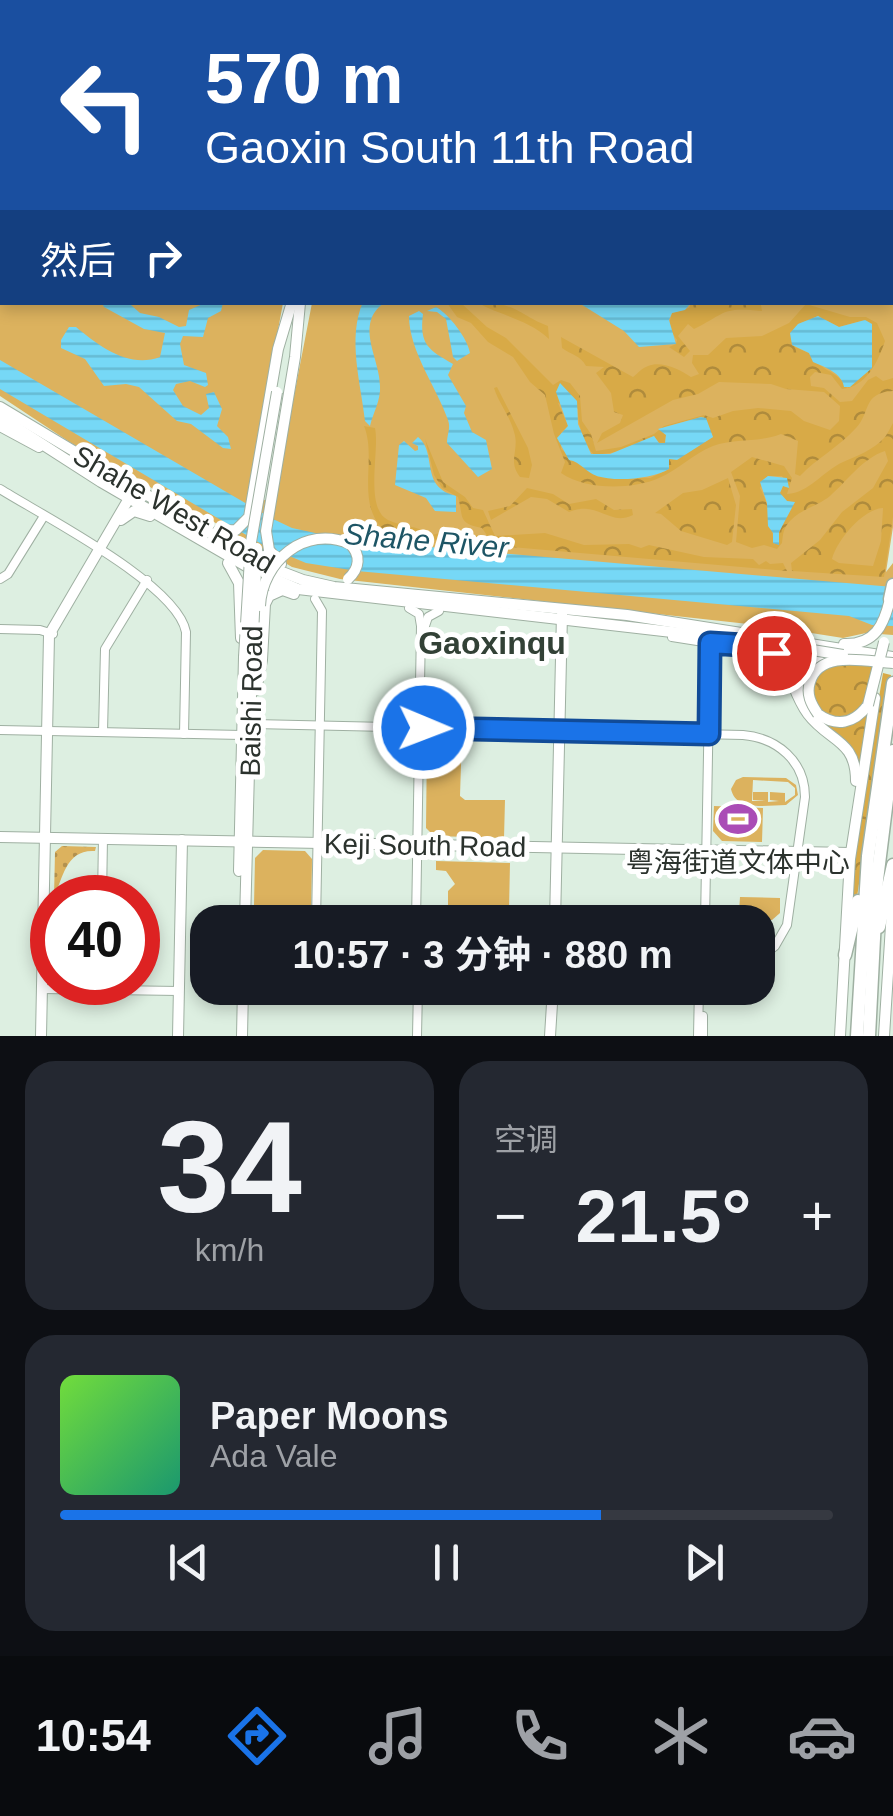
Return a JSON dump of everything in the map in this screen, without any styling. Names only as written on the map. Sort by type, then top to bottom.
[{"type":"highway","points":[[845,955],[870,835],[893,683]]},
{"type":"highway","points":[[868,1036],[878,860],[893,751]]},
{"type":"highway","points":[[856,1036],[870,835]]},
{"type":"highway","points":[[872,964],[893,865]]},
{"type":"main road","points":[[222,532],[244,524],[252,498],[278,349],[291,305]]},
{"type":"main road","name":"Baishi Road","points":[[242,905],[257,551],[292,305]]},
{"type":"main road","name":"Baishi Road","points":[[280,392],[300,305]]},
{"type":"main road","points":[[291,571],[273,556],[266,536],[300,305]]},
{"type":"main road","points":[[2,403],[61,450]]},
{"type":"main road","name":"Shahe West Road","points":[[0,417],[61,450],[258,573],[311,595],[563,615],[711,640],[795,642],[893,660]]},
{"type":"main road","points":[[0,426],[61,450]]},
{"type":"main road","name":"Shahe West Road","points":[[61,450],[101,482],[135,498],[163,505],[295,578],[334,587],[442,597],[563,615],[739,632],[893,660]]},
{"type":"main road","points":[[101,482],[118,498],[119,518]]},
{"type":"main road","points":[[48,875],[51,634],[119,518],[135,498],[153,517]]},
{"type":"main road","points":[[252,498],[262,506],[270,506]]},
{"type":"main road","points":[[163,505],[222,532],[291,571],[442,597]]},
{"type":"main road","points":[[119,518],[134,511],[153,517],[280,590],[359,604]]},
{"type":"main road","points":[[172,522],[192,541]]},
{"type":"main road","points":[[259,678],[252,654],[262,588],[270,568],[283,553],[308,542],[346,541],[358,558],[355,572],[344,581]]},
{"type":"main road","points":[[228,563],[238,576],[243,692]]},
{"type":"main road","points":[[795,642],[865,642],[882,626],[892,588]]},
{"type":"main road","points":[[837,1036],[854,822],[892,588]]},
{"type":"main road","points":[[251,720],[259,678],[264,607],[269,596],[280,590]]},
{"type":"main road","points":[[240,603],[242,595],[252,593],[261,597],[264,607]]},
{"type":"main road","points":[[311,595],[332,602],[508,613]]},
{"type":"main road","points":[[560,731],[563,615]]},
{"type":"main road","points":[[557,905],[563,615]]},
{"type":"main road","points":[[564,639],[571,627],[587,621]]},
{"type":"main road","points":[[711,640],[758,646],[774,653],[803,701],[846,746],[854,760],[854,822]]},
{"type":"main road","name":"Baishi Road","points":[[244,816],[243,692],[252,654]]},
{"type":"main road","points":[[803,701],[806,672],[815,662],[828,655],[872,654]]},
{"type":"main road","points":[[816,717],[809,685],[816,670],[824,664],[837,660],[893,660]]},
{"type":"main road","points":[[816,717],[848,722],[871,702]]},
{"type":"main road","points":[[244,816],[266,844],[243,866],[222,843],[244,816]]},
{"type":"main road","points":[[558,831],[540,849],[558,868]]},
{"type":"main road","points":[[558,831],[575,850],[558,868]]},
{"type":"main road","name":"Keji South Road","points":[[0,839],[850,856]]},
{"type":"main road","points":[[178,1036],[182,843]]},
{"type":"main road","points":[[887,1036],[893,894]]},
{"type":"main road","points":[[44,1036],[45,1005]]},
{"type":"main road","points":[[239,1036],[240,1005]]},
{"type":"main road","points":[[552,1036],[553,1005]]},
{"type":"street","points":[[0,489],[147,580],[185,626],[184,734]]},
{"type":"street","points":[[0,579],[8,574],[44,516]]},
{"type":"street","points":[[103,732],[105,649],[147,580]]},
{"type":"street","points":[[311,595],[322,611],[316,905]]},
{"type":"street","points":[[322,611],[332,602]]},
{"type":"street","points":[[409,608],[419,614],[421,622],[422,728]]},
{"type":"street","points":[[418,905],[425,623],[429,615],[439,611]]},
{"type":"street","points":[[0,630],[51,634]]},
{"type":"street","points":[[703,905],[711,640]]},
{"type":"street","points":[[251,720],[320,726],[707,734],[764,739],[778,746],[797,765],[805,790],[784,932],[775,946]]},
{"type":"street","points":[[0,730],[242,735]]},
{"type":"street","points":[[102,875],[103,840]]},
{"type":"street","points":[[160,990],[179,991]]},
{"type":"street","points":[[415,1036],[416,1005]]},
{"type":"street","points":[[700,1036],[701,1005]]},
{"type":"shaded area","points":[[0,305],[283,305],[248,492],[273,504],[312,305],[893,305],[893,527],[886,572],[893,563],[893,635],[866,633],[843,638],[767,626],[340,579],[292,567],[172,502],[118,465],[115,468],[71,443],[0,396]]},
{"type":"shaded area","points":[[433,734],[462,735],[460,796],[465,800],[505,800],[504,838],[434,836],[426,828],[427,740]]},
{"type":"shaded area","points":[[786,778],[796,785],[798,795],[786,805],[745,804],[731,789],[736,780]],"holes":[[[753,780],[788,782],[795,788],[795,795],[785,802],[785,793],[770,792],[770,800],[779,801],[768,802],[768,792],[753,792],[753,800],[766,801],[752,801]]]},
{"type":"shaded area","name":"粤海街道文体中心","points":[[714,806],[763,808],[762,842],[722,841],[713,831]]},
{"type":"shaded area","points":[[62,846],[96,847],[95,851],[72,860],[63,875],[54,875],[55,852]]},
{"type":"shaded area","points":[[263,850],[305,851],[312,859],[311,905],[254,905],[255,858]]},
{"type":"shaded area","points":[[436,861],[510,863],[509,905],[448,905],[448,891],[455,884],[446,871],[436,870]]},
{"type":"shaded area","points":[[740,897],[780,898],[780,913],[775,917],[775,905],[739,905]]},
{"type":"green space","points":[[448,305],[463,305],[506,338],[553,385],[561,380],[570,383],[580,396],[582,421],[596,451],[621,447],[664,426],[704,415],[713,418],[758,408],[791,411],[804,421],[830,430],[839,421],[840,406],[824,392],[719,382],[698,394],[673,400],[597,443],[602,433],[620,423],[623,415],[614,412],[611,393],[596,373],[604,367],[586,366],[562,348],[561,337],[633,377],[646,367],[659,364],[691,377],[699,374],[692,363],[693,355],[708,355],[726,338],[762,336],[789,323],[809,305],[850,317],[866,317],[877,323],[885,341],[879,357],[870,372],[858,384],[847,388],[842,389],[831,375],[815,372],[810,377],[811,386],[824,388],[840,402],[852,401],[868,380],[876,376],[883,381],[893,378],[893,391],[876,395],[856,428],[800,476],[795,474],[798,441],[781,434],[713,446],[648,482],[595,485],[561,473],[565,462],[554,434],[545,395],[530,382],[513,357],[488,342]],"holes":[[[818,316],[839,327],[865,320],[872,324],[872,368],[847,388],[809,353],[795,347],[798,324]],[[558,403],[578,409],[582,435],[595,455],[617,452],[654,436],[659,443],[665,443],[664,427],[701,417],[713,437],[677,459],[668,459],[669,469],[650,478],[598,477],[561,449],[561,433],[568,426]]]},
{"type":"green space","points":[[483,305],[504,305],[548,326],[549,339]]},
{"type":"green space","points":[[761,305],[762,311],[731,310],[694,329],[688,324],[678,336],[690,351],[684,357],[669,347],[677,340],[668,327],[672,313],[689,308]]},
{"type":"green space","points":[[497,387],[528,448],[532,465],[529,478],[520,477],[516,471],[514,432],[496,394]]},
{"type":"green space","points":[[893,423],[893,517],[884,577],[792,571],[791,563],[820,540],[842,512],[873,488],[888,461],[885,451],[862,464],[825,499],[794,517],[777,549],[764,545],[752,548],[736,542],[740,496],[731,472],[752,457],[784,466],[792,478],[787,494],[795,493],[876,446]],"holes":[[[768,476],[782,476],[789,487],[783,486],[780,493],[792,502],[774,545],[760,488]],[[883,508],[881,541],[873,566],[832,559],[852,527],[867,514]]]},
{"type":"green space","points":[[364,426],[375,428],[375,491],[381,514],[388,520],[432,535],[447,531],[488,537],[482,528],[465,522],[458,497],[442,488],[434,475],[425,439],[443,482],[465,497],[473,508],[483,510],[495,536],[545,533],[584,545],[649,545],[704,557],[753,559],[759,565],[766,561],[783,563],[787,571],[373,535],[382,528],[370,505],[369,452]]},
{"type":"green space","points":[[728,478],[736,505],[732,542],[727,545],[681,531],[655,513],[683,493],[702,490]]},
{"type":"green space","points":[[527,488],[553,494],[569,504],[596,499],[614,510],[632,509],[633,515],[617,518],[588,509],[569,512],[547,499],[531,497],[491,520],[488,511],[510,506]]},
{"type":"green space","points":[[851,663],[874,667],[866,699],[841,719],[822,713],[812,697],[814,679],[826,666]]},
{"type":"green space","points":[[883,673],[891,675],[857,897],[849,926],[856,837]]},
{"type":"green space","points":[[872,702],[861,772],[854,752],[819,719],[839,726]]},
{"type":"water","points":[[131,305],[140,313],[179,327],[186,326],[189,310],[200,305],[222,305],[221,311],[208,318],[203,337],[183,336],[180,344],[184,365],[206,373],[208,385],[190,381],[176,384],[173,390],[183,406],[201,415],[209,408],[206,394],[214,392],[222,409],[217,426],[228,437],[231,449],[223,448],[191,424],[177,421],[139,387],[104,386],[85,359],[61,348],[69,327],[76,327],[126,358],[160,357],[165,333],[144,329],[104,307]]},
{"type":"water","points":[[362,305],[382,305],[375,311],[370,331],[380,386],[370,426],[365,421],[358,377],[358,316]]},
{"type":"water","points":[[582,305],[689,305],[672,313],[669,320],[676,344],[639,347],[624,331]]},
{"type":"water","points":[[436,307],[452,321],[468,347],[470,353],[457,361],[446,319],[427,311]]},
{"type":"water","points":[[419,311],[423,314],[424,340],[453,364],[448,375],[466,406],[464,413],[472,432],[486,440],[492,469],[478,477],[447,443],[448,420],[418,356],[410,329],[409,316]]},
{"type":"water","points":[[818,316],[839,327],[865,320],[872,324],[872,368],[850,387],[844,387],[836,374],[792,345],[790,333],[798,324]]},
{"type":"water","points":[[0,360],[292,528],[348,540],[893,587],[893,626],[872,625],[849,616],[357,571],[306,563],[263,545],[0,389]]},
{"type":"water","points":[[560,383],[577,401],[578,424],[591,454],[610,454],[654,436],[659,443],[665,443],[666,435],[658,429],[701,417],[706,418],[713,437],[677,460],[669,459],[669,469],[654,475],[634,479],[597,476],[569,460],[557,438],[568,426],[556,392]]},
{"type":"water","points":[[418,437],[426,448],[436,484],[456,496],[456,512],[435,511],[426,498],[395,485],[399,445],[404,441],[418,450],[412,443]]},
{"type":"water","points":[[768,476],[787,478],[789,488],[783,486],[780,493],[787,501],[795,502],[779,532],[779,545],[773,543],[760,482]]},
{"type":"place","name":"粤海街道文体中心","points":[[738,819]]},
{"type":"district","name":"Gaoxinqu","points":[[492,643]]},
{"type":"route","points":[[424,728],[709,734],[710,643],[758,646],[774,653]]},
{"type":"water label","name":"Shahe River","points":[[426,541]]}]
